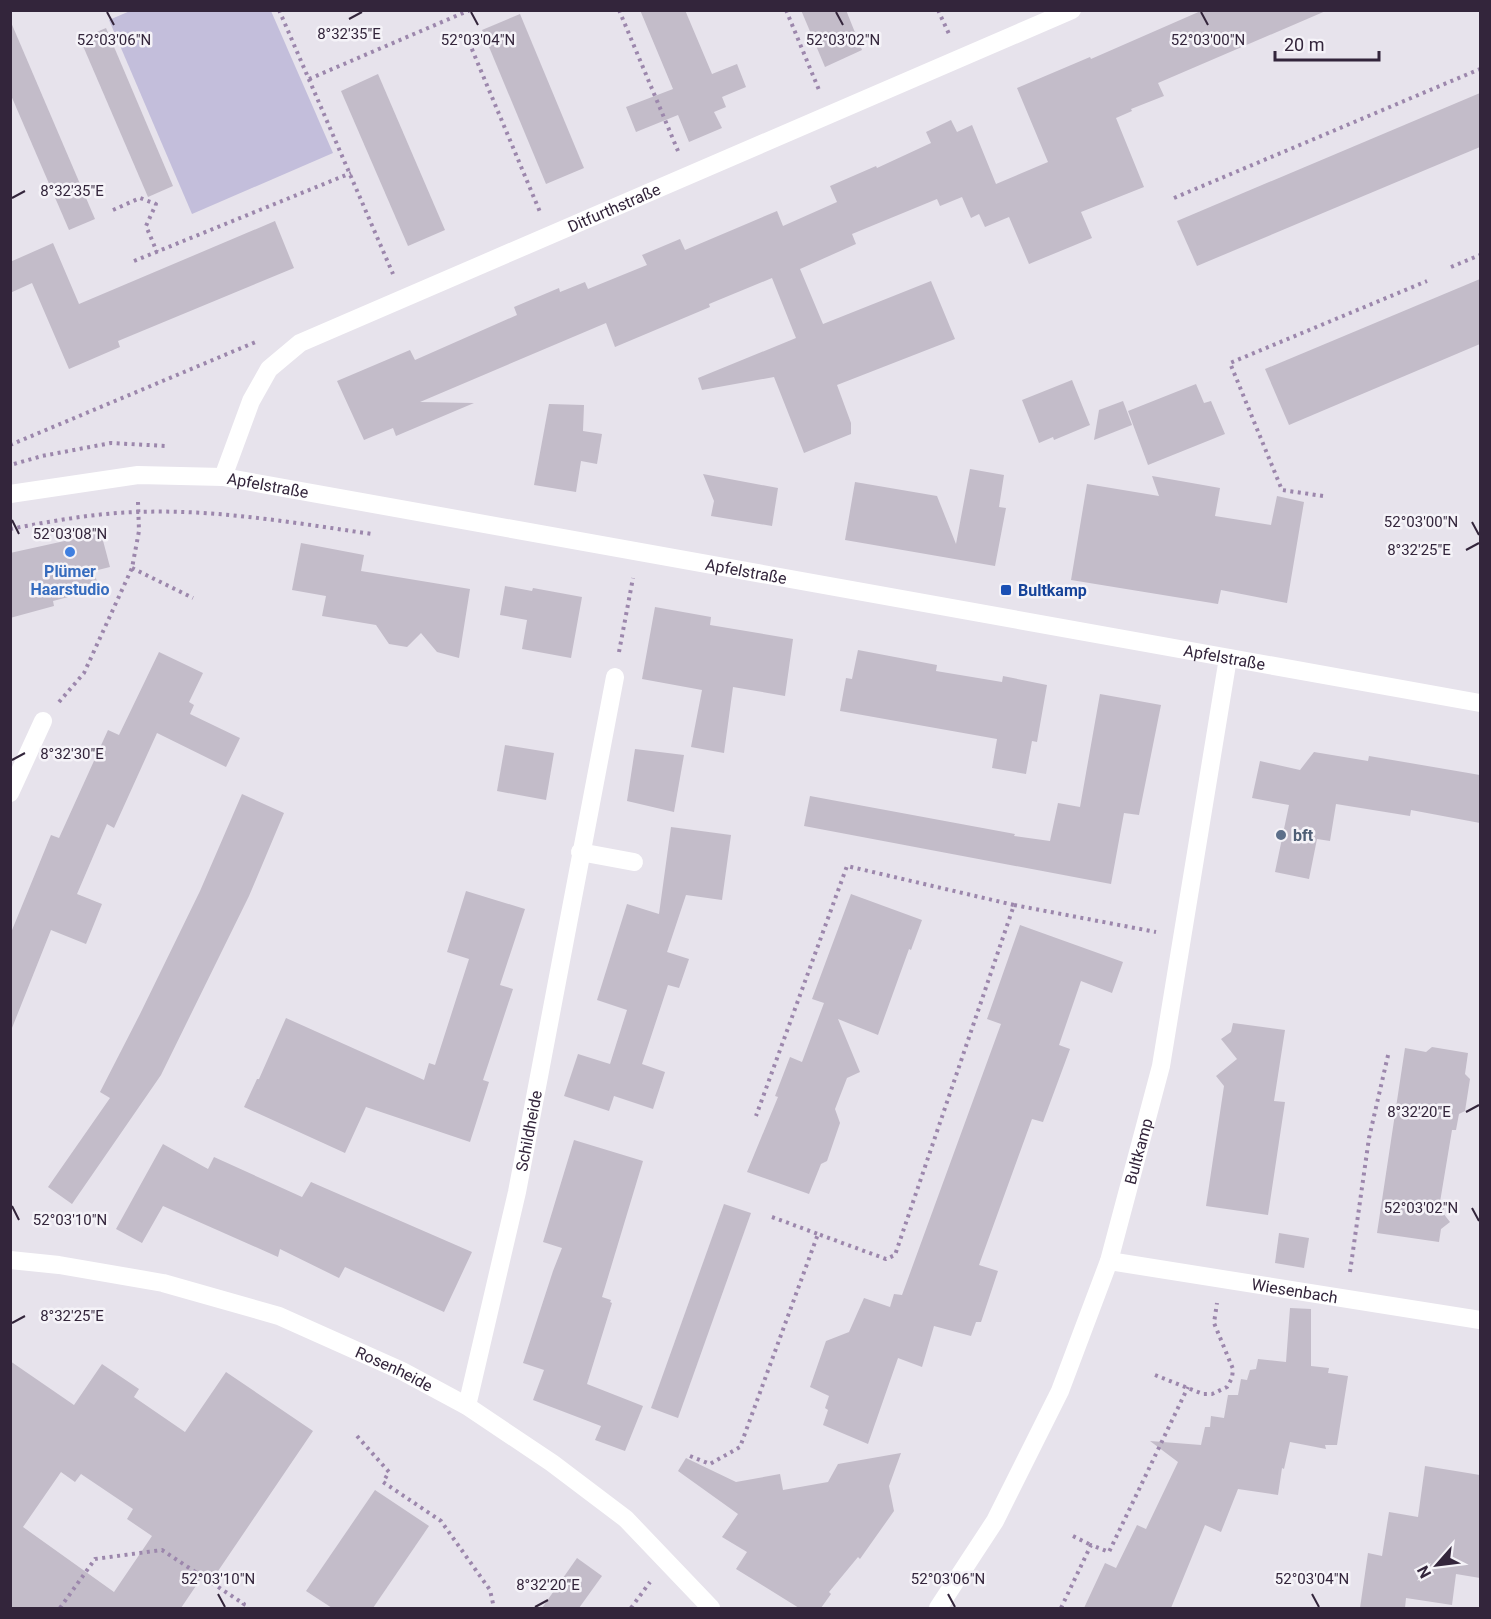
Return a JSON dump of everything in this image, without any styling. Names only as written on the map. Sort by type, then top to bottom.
[{"type":"street","name":"Ditfurthstraße","points":[[223,477],[251,401],[269,369],[300,343],[1072,10]]},
{"type":"street","name":"Apfelstraße","points":[[10,494],[138,475],[223,477],[1480,703]]},
{"type":"street","name":"Bultkamp","points":[[938,1608],[995,1521],[1060,1391],[1109,1261],[1161,1066],[1184,938],[1228,658]]},
{"type":"street","name":"Schildheide","points":[[467,1406],[517,1192],[615,677]]},
{"type":"street","points":[[10,793],[44,721]]},
{"type":"street","points":[[580,852],[634,862]]},
{"type":"street","name":"Rosenheide","points":[[10,1260],[59,1265],[163,1283],[279,1316],[402,1371],[467,1406],[552,1463],[626,1520],[711,1608]]},
{"type":"street","name":"Wiesenbach","points":[[1109,1261],[1480,1320]]},
{"type":"path","points":[[279,10],[404,298]]},
{"type":"path","points":[[309,79],[470,10]]},
{"type":"path","points":[[619,10],[688,176]]},
{"type":"path","points":[[786,10],[829,115]]},
{"type":"path","points":[[466,35],[550,235]]},
{"type":"path","points":[[1174,198],[1480,69]]},
{"type":"path","points":[[134,261],[351,172]]},
{"type":"path","points":[[113,210],[140,198],[156,204],[146,226],[157,252]]},
{"type":"path","points":[[1451,267],[1480,255]]},
{"type":"path","points":[[1323,496],[1282,490],[1230,363],[1426,281]]},
{"type":"path","points":[[10,446],[259,340],[300,343]]},
{"type":"path","points":[[44,721],[84,673],[132,568],[139,531],[136,444]]},
{"type":"path","points":[[10,530],[76,517],[139,512],[237,515],[377,535]]},
{"type":"path","points":[[132,568],[193,598]]},
{"type":"path","points":[[615,677],[633,578]]},
{"type":"path","points":[[756,1116],[848,866],[1014,905],[1184,938]]},
{"type":"path","points":[[772,1217],[886,1259],[895,1255],[1014,905]]},
{"type":"path","points":[[1347,1299],[1369,1138],[1389,1051]]},
{"type":"path","points":[[690,1456],[710,1464],[740,1447],[818,1234]]},
{"type":"path","points":[[1155,1375],[1203,1394],[1212,1394],[1227,1388],[1233,1369],[1214,1323],[1221,1279]]},
{"type":"path","points":[[1073,1536],[1109,1552],[1188,1387]]},
{"type":"path","points":[[357,1436],[390,1472],[383,1482],[441,1521],[490,1590],[494,1608]]},
{"type":"path","points":[[1061,1608],[1091,1545]]},
{"type":"path","points":[[60,1608],[95,1559],[162,1550],[244,1604],[240,1608]]},
{"type":"shaded area","points":[[130,11],[271,11],[333,153],[192,214],[109,20]]},
{"type":"building","points":[[640,10],[685,10],[712,74],[737,64],[746,87],[722,97],[726,107],[714,112],[722,128],[689,142],[678,115],[636,132],[626,107],[673,89]]},
{"type":"building","points":[[801,10],[846,10],[862,50],[825,67]]},
{"type":"building","points":[[1203,10],[1328,10],[1158,83],[1164,96],[1131,109],[1132,111],[1116,118],[1144,187],[1081,212],[1092,238],[1029,264],[1009,217],[985,227],[979,214],[971,218],[962,197],[940,206],[937,199],[852,234],[856,244],[800,269],[823,324],[931,281],[955,339],[837,385],[851,423],[851,434],[804,453],[774,377],[702,390],[698,378],[796,338],[772,278],[615,347],[606,323],[420,402],[474,403],[396,436],[393,428],[364,440],[337,381],[410,350],[415,360],[517,315],[514,307],[559,288],[560,292],[585,282],[588,289],[647,265],[642,255],[680,239],[685,250],[777,211],[783,226],[837,202],[830,186],[876,166],[877,168],[931,143],[926,132],[951,120],[957,132],[972,125],[996,184],[1048,162],[1017,88],[1090,57],[1091,59]]},
{"type":"building","points":[[520,14],[584,168],[546,184],[482,30]]},
{"type":"building","points":[[10,20],[95,219],[69,230],[10,93]]},
{"type":"building","points":[[106,28],[173,186],[148,197],[80,39]]},
{"type":"building","points":[[378,74],[445,230],[408,246],[341,91]]},
{"type":"building","points":[[1480,93],[1480,147],[1197,266],[1177,221]]},
{"type":"building","points":[[275,221],[294,268],[118,341],[120,347],[69,369],[32,283],[10,293],[10,262],[53,243],[79,304]]},
{"type":"building","points":[[1480,279],[1480,344],[1289,425],[1265,369]]},
{"type":"building","points":[[1072,380],[1090,425],[1054,440],[1053,437],[1039,443],[1022,400]]},
{"type":"building","points":[[1196,384],[1204,403],[1211,401],[1225,434],[1148,465],[1128,411]]},
{"type":"building","points":[[1123,401],[1132,425],[1094,440],[1099,410]]},
{"type":"building","points":[[549,404],[584,405],[583,431],[602,434],[597,464],[581,461],[576,492],[534,485]]},
{"type":"building","points":[[970,469],[1004,475],[999,507],[1006,508],[995,566],[845,540],[855,482],[937,496],[956,544]]},
{"type":"building","points":[[703,474],[778,488],[772,526],[711,516],[714,501]]},
{"type":"building","points":[[1152,476],[1220,488],[1215,516],[1271,525],[1277,496],[1304,502],[1287,603],[1221,590],[1218,604],[1071,580],[1087,484],[1159,496]]},
{"type":"building","points":[[101,533],[110,567],[94,571],[99,589],[53,601],[54,606],[10,618],[10,553]]},
{"type":"building","points":[[301,543],[364,555],[361,571],[470,589],[459,658],[437,652],[421,633],[407,647],[389,644],[376,625],[322,616],[326,596],[292,590]]},
{"type":"building","points":[[505,586],[532,591],[533,588],[582,597],[571,658],[522,649],[527,620],[500,615]]},
{"type":"building","points":[[655,607],[711,617],[710,625],[793,639],[785,696],[733,687],[724,753],[691,747],[702,690],[642,679]]},
{"type":"building","points":[[858,650],[937,665],[936,671],[1002,682],[1003,676],[1047,685],[1037,742],[1032,741],[1026,774],[992,768],[997,739],[840,711],[846,678],[852,679]]},
{"type":"building","points":[[159,652],[203,673],[189,702],[194,705],[190,714],[240,738],[226,767],[157,733],[114,828],[107,824],[77,894],[102,904],[86,944],[51,930],[12,1028],[10,1028],[10,935],[51,835],[59,838],[108,730],[119,735]]},
{"type":"building","points":[[1100,694],[1161,705],[1139,815],[1124,813],[1111,884],[804,826],[810,796],[1050,841],[1058,803],[1080,807]]},
{"type":"building","points":[[505,745],[554,753],[546,800],[497,791]]},
{"type":"building","points":[[635,749],[684,755],[674,812],[627,801]]},
{"type":"building","points":[[1314,752],[1368,761],[1369,756],[1480,775],[1480,823],[1411,810],[1410,816],[1336,804],[1330,841],[1317,839],[1309,879],[1275,872],[1289,805],[1252,798],[1260,761],[1300,770]]},
{"type":"building","points":[[242,794],[284,813],[249,896],[161,1075],[72,1204],[48,1187],[110,1098],[100,1092],[200,891]]},
{"type":"building","points":[[671,827],[731,835],[722,900],[686,895],[667,952],[689,959],[679,988],[668,985],[642,1064],[665,1072],[653,1109],[614,1096],[609,1111],[564,1096],[578,1054],[610,1064],[627,1010],[597,1000],[627,904],[659,914]]},
{"type":"building","points":[[466,891],[525,909],[500,985],[513,989],[483,1080],[489,1082],[470,1142],[366,1107],[345,1153],[244,1107],[286,1018],[424,1080],[429,1063],[435,1065],[469,959],[447,952]]},
{"type":"building","points":[[851,894],[922,920],[878,1035],[838,1019],[860,1072],[847,1078],[835,1109],[840,1123],[827,1161],[821,1164],[809,1194],[747,1172],[778,1097],[775,1096],[790,1057],[802,1062],[824,1003],[812,999]]},
{"type":"building","points":[[1020,925],[1123,962],[1112,993],[1081,981],[1059,1045],[1070,1049],[1043,1122],[1032,1119],[979,1265],[998,1271],[981,1322],[976,1322],[971,1336],[934,1326],[922,1367],[898,1358],[868,1444],[823,1425],[828,1410],[825,1408],[829,1396],[810,1387],[826,1341],[849,1332],[864,1298],[890,1307],[894,1294],[902,1295],[1001,1024],[987,1019]]},
{"type":"building","points":[[1233,1023],[1285,1030],[1274,1101],[1285,1102],[1268,1215],[1206,1206],[1224,1086],[1216,1076],[1237,1059],[1221,1039],[1231,1032]]},
{"type":"building","points":[[1432,1047],[1468,1053],[1465,1074],[1470,1079],[1465,1111],[1459,1114],[1456,1130],[1452,1130],[1440,1202],[1445,1202],[1443,1213],[1450,1222],[1441,1229],[1439,1242],[1377,1233],[1405,1048],[1426,1052]]},
{"type":"building","points":[[574,1140],[643,1161],[602,1297],[611,1300],[612,1303],[587,1384],[643,1406],[625,1451],[595,1440],[601,1426],[533,1400],[544,1370],[523,1363],[562,1248],[543,1242]]},
{"type":"building","points":[[163,1144],[208,1169],[214,1157],[302,1197],[311,1182],[472,1252],[444,1312],[345,1267],[339,1278],[280,1249],[278,1257],[163,1206],[142,1243],[116,1229]]},
{"type":"building","points":[[724,1204],[751,1213],[678,1418],[651,1408]]},
{"type":"building","points":[[1279,1233],[1309,1238],[1304,1268],[1275,1263]]},
{"type":"building","points":[[1290,1308],[1311,1309],[1311,1366],[1329,1368],[1328,1373],[1348,1376],[1337,1445],[1325,1445],[1326,1449],[1290,1442],[1284,1469],[1282,1468],[1278,1495],[1238,1489],[1221,1532],[1205,1525],[1171,1608],[1084,1608],[1105,1563],[1116,1568],[1137,1525],[1146,1529],[1178,1462],[1150,1441],[1201,1445],[1205,1427],[1210,1427],[1211,1416],[1224,1418],[1228,1395],[1238,1395],[1241,1379],[1247,1380],[1250,1370],[1256,1369],[1258,1359],[1286,1362]]},
{"type":"building","points":[[10,1361],[74,1405],[102,1364],[139,1389],[134,1397],[185,1432],[226,1372],[313,1431],[214,1577],[206,1571],[181,1608],[10,1608]],"holes":[[[61,1472],[75,1482],[81,1474],[133,1509],[127,1519],[152,1536],[114,1592],[23,1527]]]},
{"type":"building","points":[[901,1453],[889,1486],[894,1511],[860,1559],[858,1557],[829,1592],[831,1594],[821,1608],[799,1608],[736,1569],[747,1552],[722,1537],[738,1514],[678,1471],[686,1458],[736,1482],[780,1474],[783,1490],[828,1482],[838,1464]]},
{"type":"building","points":[[1425,1466],[1480,1475],[1480,1578],[1456,1574],[1452,1605],[1406,1598],[1405,1608],[1360,1608],[1368,1553],[1382,1556],[1389,1512],[1418,1517]]},
{"type":"building","points":[[375,1490],[429,1526],[373,1608],[332,1608],[306,1591]]},
{"type":"building","points":[[577,1558],[602,1576],[579,1608],[542,1608]]},
{"type":"place","name":"Plümer Haarstudio","points":[[70,552]]},
{"type":"place","name":"Bultkamp","points":[[1006,590]]},
{"type":"place","name":"bft","points":[[1281,835]]}]
